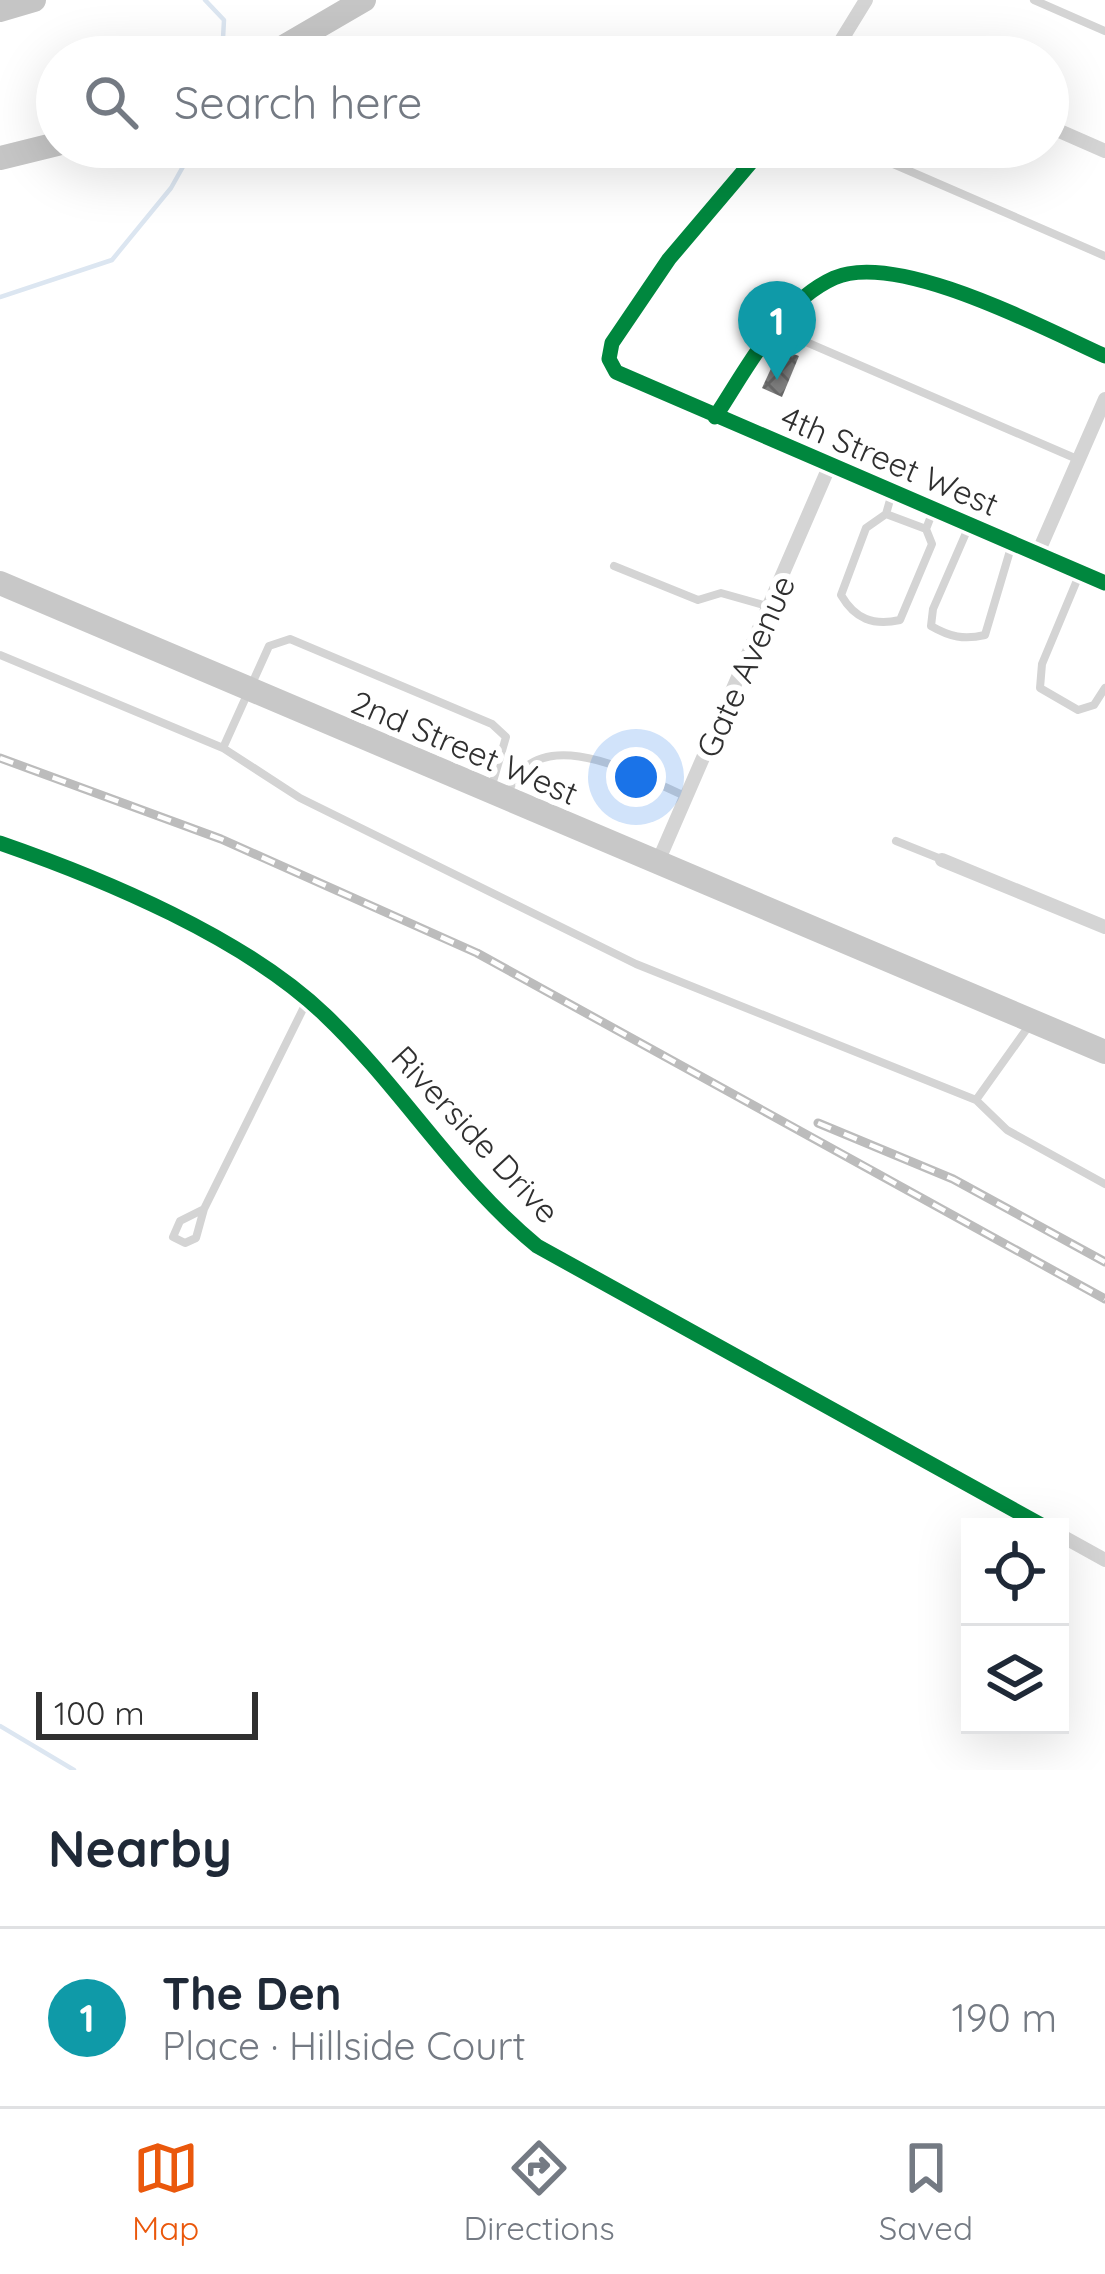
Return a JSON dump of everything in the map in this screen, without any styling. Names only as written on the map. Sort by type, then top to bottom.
[{"type":"highway","points":[[0,10],[34,0]]},
{"type":"highway","points":[[302,36],[364,0]]},
{"type":"highway","points":[[0,158],[36,149]]},
{"type":"main road","name":"2nd Street West","points":[[0,583],[1105,1052]]},
{"type":"street","points":[[844,36],[866,0]]},
{"type":"street","points":[[1069,136],[1105,151]]},
{"type":"street","name":"4th Street West","points":[[746,168],[669,259],[612,343],[608,359],[616,372],[659,386],[715,417],[1105,583]]},
{"type":"street","points":[[715,417],[776,329],[807,296],[836,277],[895,274],[960,295],[1105,356]]},
{"type":"street","points":[[1037,555],[1105,399]]},
{"type":"street","name":"Gate Avenue","points":[[657,864],[772,608],[829,467]]},
{"type":"street","name":"Riverside Drive","points":[[0,843],[223,944],[307,999],[496,1210],[537,1246],[1029,1518]]},
{"type":"street","points":[[942,860],[1105,927]]},
{"type":"street","points":[[1069,1540],[1105,1560]]},
{"type":"lane","points":[[1034,0],[1105,31]]},
{"type":"lane","points":[[902,168],[1105,256]]},
{"type":"lane","points":[[776,329],[1078,460]]},
{"type":"lane","points":[[892,494],[886,514],[866,527],[841,595],[852,614],[882,624],[901,620],[932,544],[926,529],[933,511]]},
{"type":"lane","points":[[886,514],[926,529]]},
{"type":"lane","points":[[969,526],[933,608],[932,626],[945,634],[965,639],[985,634],[1012,544]]},
{"type":"lane","points":[[614,566],[698,600],[721,593],[772,608]]},
{"type":"lane","points":[[1080,573],[1042,664],[1040,688],[1078,710],[1094,705],[1105,688]]},
{"type":"lane","points":[[223,748],[269,646],[290,639],[492,724],[506,737],[497,796]]},
{"type":"lane","points":[[0,655],[223,748],[300,798],[636,964],[976,1100],[1007,1130],[1105,1184]]},
{"type":"lane","points":[[497,796],[531,758],[551,756],[590,759],[687,797]]},
{"type":"lane","points":[[896,841],[942,860]]},
{"type":"lane","points":[[204,1209],[179,1221],[173,1238],[185,1244],[196,1238],[204,1209],[307,999]]},
{"type":"lane","points":[[976,1100],[1033,1020]]},
{"type":"building","points":[[780,349],[799,356],[782,397],[762,388]]},
{"type":"waterway","points":[[205,0],[224,20],[223,36]]},
{"type":"waterway","points":[[0,297],[112,260],[182,168]]},
{"type":"waterway","points":[[0,1726],[74,1770]]},
{"type":"railway","points":[[0,758],[221,839],[477,953],[1105,1299]]},
{"type":"railway","points":[[818,1123],[953,1179],[1105,1262]]},
{"type":"cycle path","points":[[746,168],[669,259],[612,343],[609,359],[616,372],[1105,583]]},
{"type":"cycle path","points":[[715,417],[766,339],[797,304],[834,278],[861,272],[932,283],[971,296],[1105,356]]},
{"type":"cycle path","points":[[0,843],[172,914],[292,987],[353,1043],[480,1192],[537,1246],[1029,1518]]},
{"type":"place","name":"The Den","points":[[777,380]]}]
